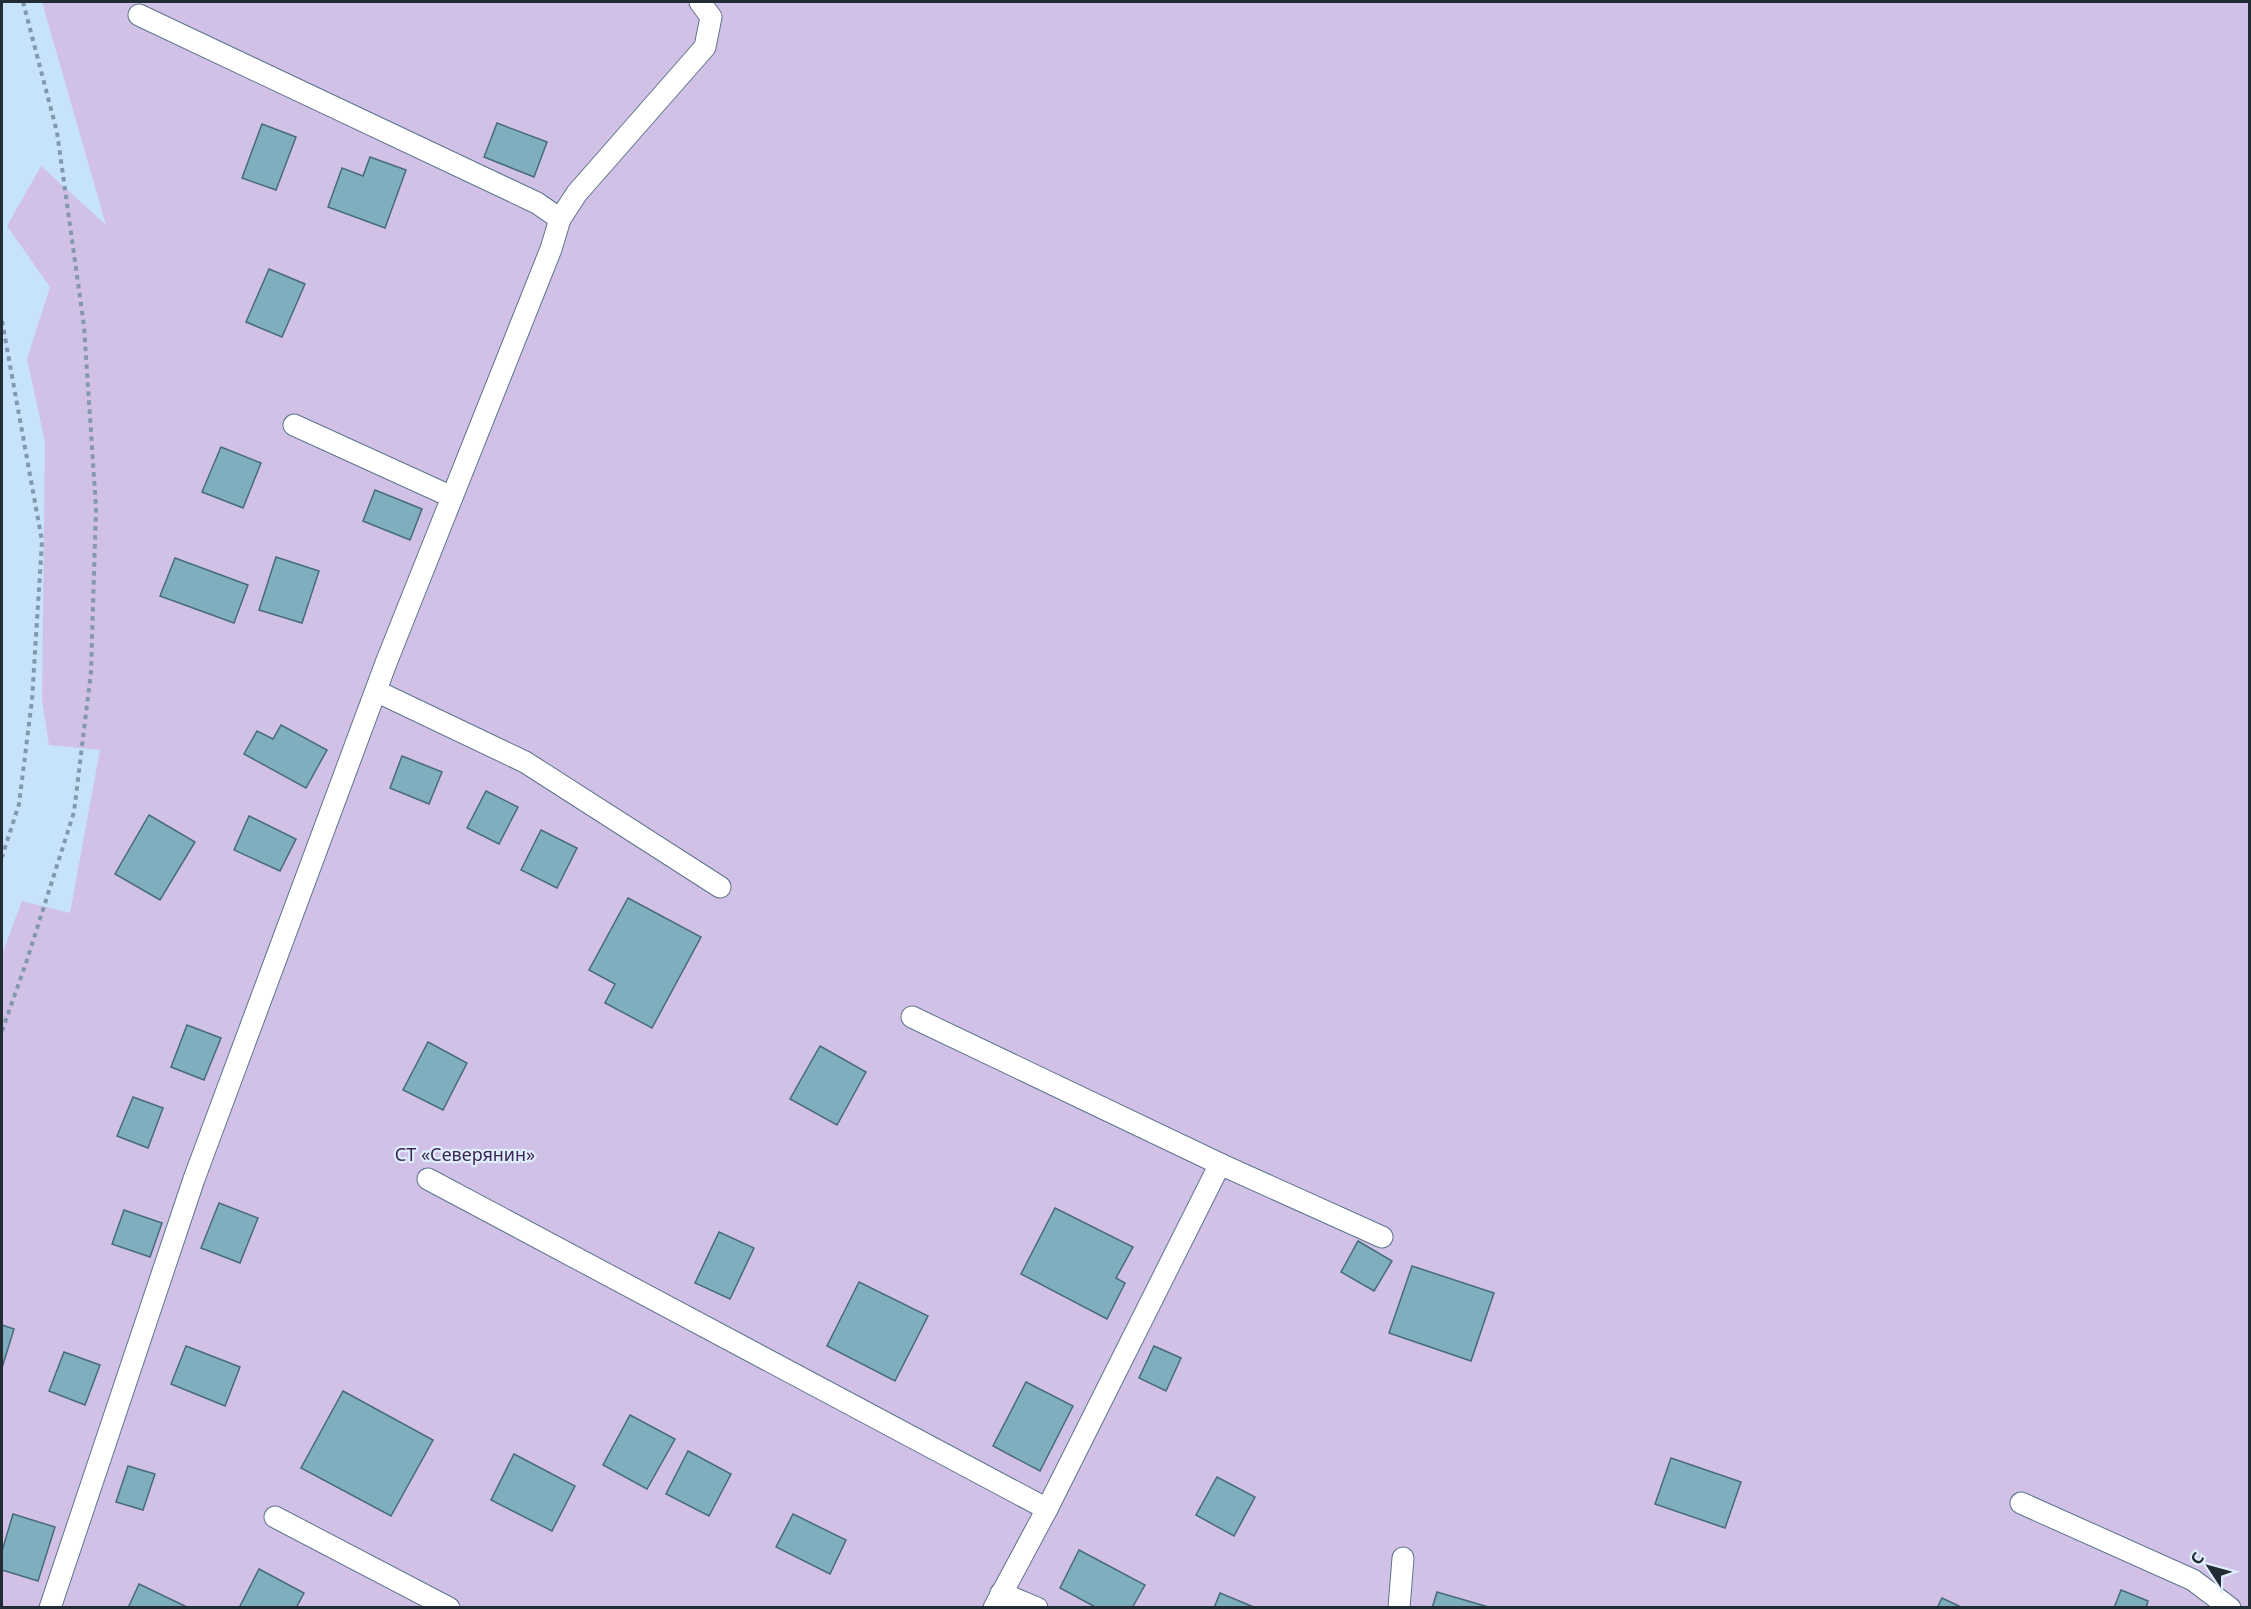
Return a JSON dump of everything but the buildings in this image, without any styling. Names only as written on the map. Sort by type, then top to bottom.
[{"type":"lane","points":[[50,1608],[194,1179],[376,691],[551,249],[560,219],[577,193],[705,47],[711,17],[700,2]]},
{"type":"lane","points":[[139,15],[537,203],[560,219]]},
{"type":"lane","points":[[294,425],[452,497]]},
{"type":"lane","points":[[376,691],[525,762],[720,887]]},
{"type":"lane","points":[[912,1017],[1220,1164],[1382,1237]]},
{"type":"lane","points":[[1037,1608],[997,1600],[1047,1509],[1220,1164]]},
{"type":"lane","points":[[428,1179],[1047,1509]]},
{"type":"lane","points":[[2021,1503],[2193,1580],[2230,1608]]},
{"type":"lane","points":[[275,1517],[449,1608]]},
{"type":"lane","points":[[1399,1608],[1403,1558]]},
{"type":"path","points":[[2,1031],[74,812],[91,672],[96,508],[84,326],[59,143],[23,2]]},
{"type":"path","points":[[2,321],[42,541],[32,700],[19,804],[2,857]]},
{"type":"green space","name":"СТ «Северянин»","points":[[42,2],[2249,2],[2249,1607],[2,1607],[2,954],[22,901],[70,913],[100,750],[49,745],[42,700],[45,442],[27,359],[50,287],[7,226],[41,166],[106,225]]}]
